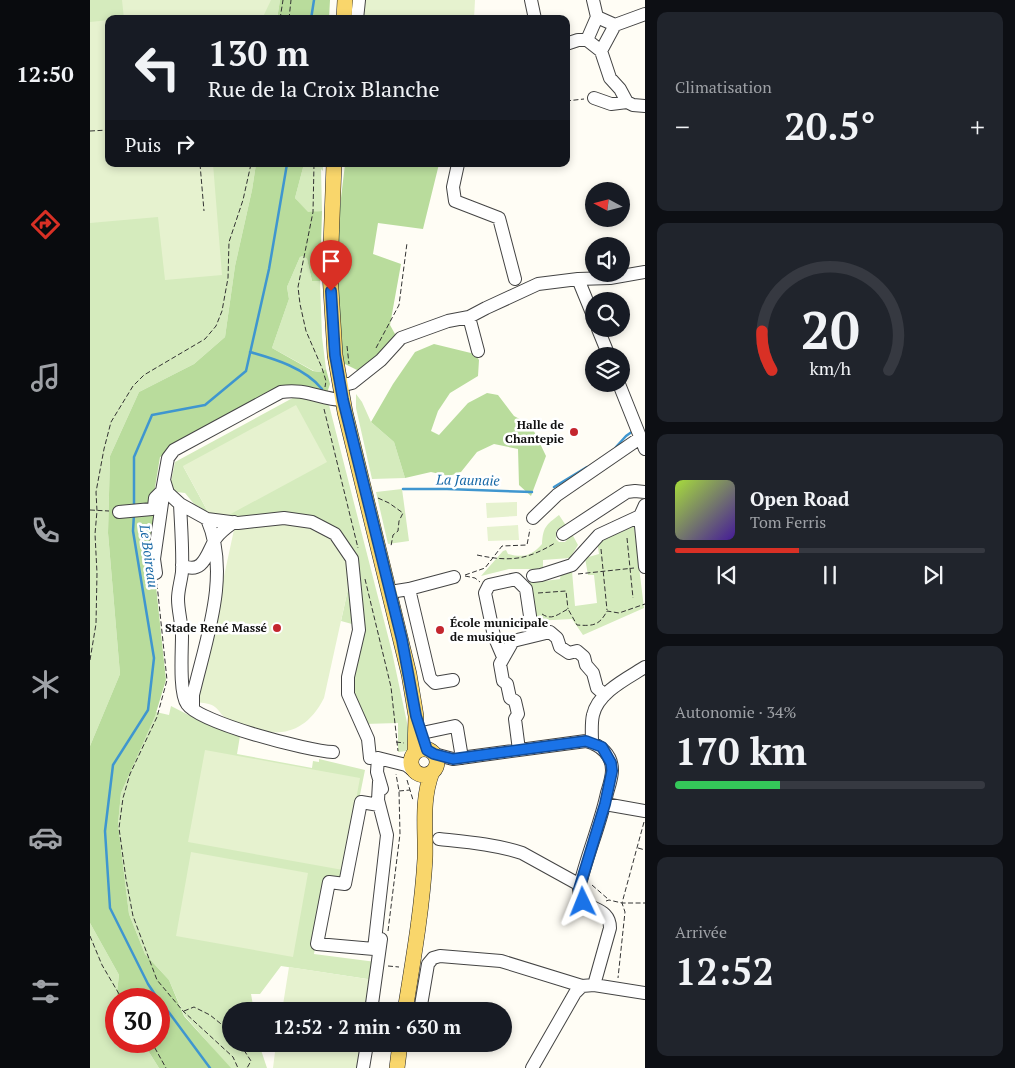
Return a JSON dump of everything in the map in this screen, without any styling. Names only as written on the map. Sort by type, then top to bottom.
[{"type":"main road","points":[[344,15],[345,0]]},
{"type":"main road","points":[[334,167],[330,274],[332,326],[342,393],[409,674],[423,753],[436,761],[420,801]]},
{"type":"main road","points":[[416,716],[422,733],[423,753]]},
{"type":"main road","points":[[406,1002],[422,888],[425,851],[420,801],[411,773],[411,761],[423,753]]},
{"type":"main road","points":[[411,773],[422,775],[433,772]]},
{"type":"main road","points":[[397,1068],[399,1052]]},
{"type":"street","points":[[357,15],[359,0]]},
{"type":"street","points":[[531,0],[534,15]]},
{"type":"street","points":[[587,40],[597,17],[593,0]]},
{"type":"street","points":[[601,51],[615,25],[645,14]]},
{"type":"street","points":[[597,17],[615,25]]},
{"type":"street","points":[[570,43],[587,40],[601,51],[610,78],[620,89],[627,102]]},
{"type":"street","points":[[594,98],[612,104],[627,102],[645,106]]},
{"type":"street","points":[[457,167],[453,187],[456,201],[499,218],[515,279]]},
{"type":"street","points":[[156,573],[154,559],[163,486],[168,458],[174,450],[281,392],[294,390],[329,399],[342,393],[352,382],[381,360],[401,338],[448,321],[469,317],[538,284],[578,278],[610,278],[645,272]]},
{"type":"street","points":[[578,278],[585,296]]},
{"type":"street","points":[[469,317],[478,351]]},
{"type":"street","points":[[533,518],[557,495],[643,443],[623,392]]},
{"type":"street","points":[[163,486],[180,504],[207,519],[234,522],[284,518],[312,522],[335,534],[352,559],[359,630],[348,676],[348,694],[368,739],[374,758],[379,782],[392,821],[393,839],[372,1002]]},
{"type":"street","points":[[119,512],[147,511],[154,507],[155,498],[163,486]]},
{"type":"street","points":[[563,534],[627,492],[645,492]]},
{"type":"street","points":[[180,504],[182,565],[178,599],[182,633],[182,695],[187,705],[226,725],[284,744],[321,752],[333,752]]},
{"type":"street","points":[[533,576],[572,565],[599,535],[643,511],[645,567]]},
{"type":"street","points":[[193,709],[194,695],[218,577],[215,540],[207,519]]},
{"type":"street","points":[[182,565],[189,568],[199,567],[208,557],[215,540],[226,527],[234,522]]},
{"type":"street","points":[[390,592],[454,577]]},
{"type":"street","points":[[503,657],[494,636],[486,592],[486,588],[489,585],[516,579],[526,589],[533,636]]},
{"type":"street","points":[[408,589],[430,678],[435,683],[453,680]]},
{"type":"street","points":[[519,750],[515,719],[518,714],[515,701],[510,698],[507,684],[502,680],[500,664],[513,641],[550,632],[556,638],[560,647],[569,653],[577,652],[584,657],[586,665],[593,673],[598,688],[605,694]]},
{"type":"street","points":[[592,743],[592,716],[596,706],[605,694],[645,667]]},
{"type":"street","points":[[409,674],[427,669]]},
{"type":"street","points":[[422,733],[455,726],[458,728],[457,759]]},
{"type":"street","points":[[374,758],[386,755],[423,753],[457,759],[586,741],[602,747],[611,763],[612,771],[605,804],[585,884],[579,893],[581,900],[603,912],[610,920],[610,928],[588,986],[575,993],[532,1068]]},
{"type":"street","points":[[374,758],[406,765],[411,773]]},
{"type":"street","points":[[433,772],[457,759]]},
{"type":"street","points":[[379,782],[379,805],[387,835],[374,949],[317,944],[329,882],[345,884],[361,802],[379,805]]},
{"type":"street","points":[[605,804],[645,811]]},
{"type":"street","points":[[439,839],[482,843],[522,853],[585,884]]},
{"type":"street","points":[[422,1002],[428,964],[433,958],[440,956],[501,961],[588,986],[645,993]]},
{"type":"street","points":[[363,1068],[366,1052]]},
{"type":"path","points":[[280,15],[282,0]]},
{"type":"path","points":[[289,15],[291,0]]},
{"type":"path","points":[[570,101],[594,98]]},
{"type":"path","points":[[90,131],[105,130]]},
{"type":"path","points":[[200,167],[204,211]]},
{"type":"path","points":[[90,660],[96,624],[97,573],[94,534],[97,511],[96,492],[104,449],[112,422],[133,386],[144,376],[205,339],[216,326],[222,311],[228,278],[229,242],[243,200],[250,167]]},
{"type":"path","points":[[314,167],[313,212],[298,287],[306,332],[326,381],[321,396]]},
{"type":"path","points":[[375,350],[400,305],[407,243]]},
{"type":"path","points":[[373,497],[389,503],[403,514],[399,521],[398,531],[393,535],[392,546],[386,547]]},
{"type":"path","points":[[90,510],[97,511]]},
{"type":"path","points":[[486,588],[476,578],[462,576],[484,568],[502,546],[527,545],[533,518]]},
{"type":"path","points":[[477,555],[515,559],[538,553],[559,541],[563,534]]},
{"type":"path","points":[[535,594],[566,591],[568,609],[577,625],[592,626],[602,620],[607,611],[599,535]]},
{"type":"path","points":[[627,538],[633,598]]},
{"type":"path","points":[[575,574],[645,567]]},
{"type":"path","points":[[156,573],[167,680],[158,717],[130,774],[123,798],[119,828],[126,879],[133,916],[157,980],[183,1012],[233,1057],[238,1068]]},
{"type":"path","points":[[607,611],[620,613],[645,604]]},
{"type":"path","points":[[539,612],[547,618],[568,609]]},
{"type":"path","points":[[411,773],[411,790],[420,801]]},
{"type":"path","points":[[399,791],[411,790]]},
{"type":"path","points":[[645,819],[622,903],[645,903]]},
{"type":"path","points":[[637,848],[645,850]]},
{"type":"path","points":[[585,884],[609,900]]},
{"type":"path","points":[[90,936],[102,964],[116,988]]},
{"type":"path","points":[[378,965],[402,967]]},
{"type":"path","points":[[183,1012],[194,1008],[210,1015],[222,1025]]},
{"type":"path","points":[[245,1052],[251,1061],[247,1068]]},
{"type":"path","points":[[158,1053],[166,1068]]},
{"type":"green space","points":[[90,0],[280,0],[278,15],[105,15],[105,167],[256,167],[235,266],[225,337],[194,364],[139,392],[110,456],[108,533],[120,674],[90,746]]},
{"type":"green space","points":[[122,0],[271,0],[264,15],[124,15]]},
{"type":"green space","points":[[280,0],[330,0],[329,15],[278,15]]},
{"type":"green space","points":[[363,0],[475,0],[474,15],[362,15]]},
{"type":"green space","points":[[105,20],[105,167],[213,167],[222,275],[165,280],[158,217],[90,223],[90,22]]},
{"type":"green space","points":[[256,167],[303,167],[295,198],[308,212],[322,211],[320,281],[312,281],[307,259],[303,256],[300,257],[287,287],[289,299],[272,348],[313,371],[320,372],[326,369],[330,384],[327,393],[294,385],[270,391],[160,457],[151,512],[160,513],[153,558],[166,680],[155,716],[121,793],[118,824],[129,914],[145,954],[169,980],[184,1016],[231,1068],[159,1068],[150,1053],[170,1053],[170,988],[117,988],[119,975],[90,923],[90,746],[120,674],[108,533],[110,456],[139,392],[194,364],[225,337],[235,266]]},
{"type":"green space","points":[[303,167],[323,167],[323,171],[321,169],[322,211],[308,213],[295,198]]},
{"type":"green space","points":[[345,167],[438,167],[423,229],[378,223],[373,254],[401,264],[390,325],[395,334],[394,341],[359,371],[343,363],[339,342],[339,215]]},
{"type":"green space","points":[[303,256],[307,259],[312,281],[320,281],[322,337],[326,369],[320,372],[314,371],[272,348],[289,299],[287,287],[300,257]]},
{"type":"green space","points":[[434,344],[475,354],[479,360],[478,376],[450,393],[438,411],[431,431],[439,435],[468,403],[487,393],[498,395],[514,416],[531,425],[546,456],[531,496],[519,485],[518,449],[494,444],[477,452],[461,472],[449,476],[431,472],[405,478],[394,442],[371,422],[393,384],[415,352]]},
{"type":"green space","points":[[300,394],[328,401],[392,652],[409,732],[407,751],[398,752],[398,723],[364,724],[351,688],[363,627],[341,621],[348,589],[264,524],[253,529],[235,525],[183,466],[208,512],[194,504],[185,493],[169,491],[175,462]]},
{"type":"green space","points":[[356,394],[362,402],[371,422],[394,442],[405,478],[372,479],[356,408]]},
{"type":"green space","points":[[296,405],[327,462],[214,523],[183,466]]},
{"type":"green space","points":[[402,489],[409,541],[388,544],[376,492]]},
{"type":"green space","points":[[517,502],[517,516],[487,518],[486,503]]},
{"type":"green space","points":[[559,515],[567,527],[563,526],[556,531],[556,539],[559,542],[565,542],[572,534],[578,545],[570,558],[543,560],[543,569],[509,569],[481,576],[503,551],[506,550],[508,554],[519,556],[527,555],[534,551],[542,544],[546,527]]},
{"type":"green space","name":"Stade René Massé","points":[[264,524],[304,524],[333,539],[347,559],[348,589],[324,698],[315,712],[305,722],[295,729],[283,732],[270,732],[243,726],[227,719],[213,706],[197,702],[235,525],[253,529]]},
{"type":"green space","points":[[518,525],[519,540],[488,541],[487,527]]},
{"type":"green space","points":[[634,526],[644,608],[583,635],[572,619],[534,621],[528,572],[531,572],[536,577],[537,582],[560,579],[561,573],[572,571],[575,606],[597,603],[594,575],[588,575],[585,558],[599,554],[597,540],[618,529],[619,533]]},
{"type":"green space","points":[[171,706],[202,722],[240,736],[237,754],[312,768],[313,761],[319,762],[319,759],[365,770],[343,879],[327,877],[314,954],[376,962],[374,980],[281,966],[260,994],[251,994],[252,1002],[222,1002],[222,1052],[262,1052],[267,1068],[230,1068],[184,1015],[169,980],[145,954],[129,914],[118,824],[121,793],[156,712],[169,715]]},
{"type":"green space","points":[[205,750],[360,778],[343,870],[188,842]]},
{"type":"green space","points":[[191,852],[308,873],[293,957],[176,936]]},
{"type":"green space","points":[[90,923],[119,975],[117,988],[105,988],[105,1053],[150,1053],[159,1068],[90,1068]]},
{"type":"green space","points":[[289,967],[374,980],[370,1002],[283,1002]]},
{"type":"green space","points":[[275,1052],[363,1052],[360,1068],[273,1068]]},
{"type":"waterway","name":"Le Boireau","points":[[312,15],[314,0]]},
{"type":"waterway","name":"Le Boireau","points":[[134,506],[134,457],[152,415],[205,405],[246,371],[269,269],[286,167]]},
{"type":"waterway","name":"La Jaunaie","points":[[250,352],[289,365],[307,375],[322,389]]},
{"type":"waterway","name":"La Jaunaie","points":[[616,447],[633,431]]},
{"type":"waterway","name":"La Jaunaie","points":[[554,487],[587,467]]},
{"type":"waterway","name":"La Jaunaie","points":[[403,489],[532,492]]},
{"type":"waterway","name":"Le Boireau","points":[[134,514],[133,531],[154,658],[148,710],[113,765],[105,831],[110,908],[151,988]]},
{"type":"waterway","name":"Le Boireau","points":[[170,1014],[210,1068]]},
{"type":"place","name":"Halle de Chantepie","points":[[574,432]]},
{"type":"place","name":"Stade René Massé","points":[[277,628]]},
{"type":"place","name":"École municipale de musique","points":[[440,630]]},
{"type":"route","points":[[331,291],[335,355],[345,412],[402,640],[416,716],[427,750],[453,759],[586,741],[602,747],[611,763],[612,771],[605,804],[579,889],[583,902]]}]
